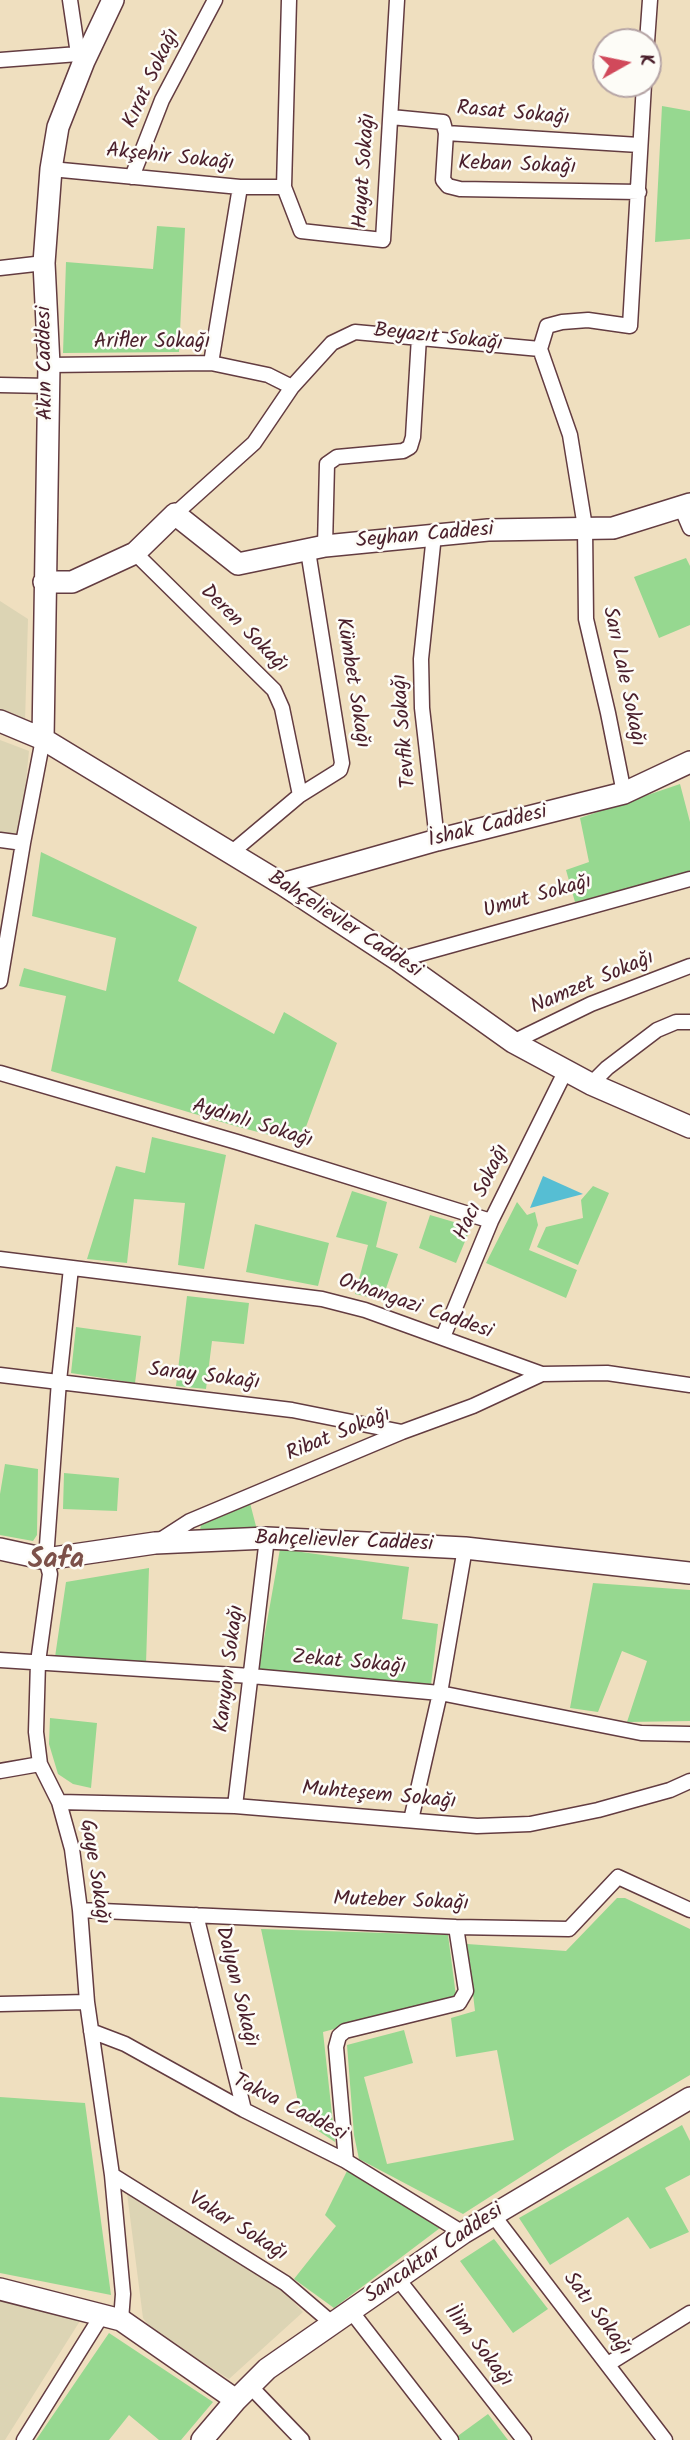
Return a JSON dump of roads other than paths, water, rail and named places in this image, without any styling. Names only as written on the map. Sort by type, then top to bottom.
[{"type":"street","points":[[0,60],[81,57],[70,0]]},
{"type":"street","name":"Akın Caddesi","points":[[43,739],[49,375],[44,263],[51,169],[58,127],[81,57],[113,0]]},
{"type":"street","name":"Kırat Sokağı","points":[[132,177],[162,100],[215,0]]},
{"type":"street","name":"Hayat Sokağı","points":[[289,0],[284,187],[301,231],[383,240],[397,0]]},
{"type":"street","points":[[648,28],[650,0]]},
{"type":"street","points":[[540,349],[547,326],[562,322],[588,320],[630,326],[642,98]]},
{"type":"street","name":"Rasat Sokağı","points":[[391,117],[443,122],[446,133],[639,145]]},
{"type":"street","name":"Keban Sokağı","points":[[446,133],[443,180],[448,186],[460,189],[639,192]]},
{"type":"street","name":"Akşehir Sokağı","points":[[51,169],[240,187],[284,187]]},
{"type":"street","points":[[211,363],[240,187]]},
{"type":"street","points":[[0,268],[44,263]]},
{"type":"street","name":"Beyazıt Sokağı","points":[[44,582],[72,582],[135,553],[174,514],[254,443],[292,387],[332,342],[355,332],[540,349]]},
{"type":"street","points":[[317,548],[327,464],[337,457],[403,451],[410,447],[413,437],[419,337]]},
{"type":"street","name":"Sarı Lale Sokağı","points":[[540,349],[570,435],[585,527],[586,619],[624,793]]},
{"type":"street","name":"Arifler Sokağı","points":[[0,385],[49,375],[211,363],[268,375],[292,387]]},
{"type":"street","points":[[686,505],[690,528]]},
{"type":"street","name":"Seyhan Caddesi","points":[[174,514],[238,564],[317,548],[434,535],[488,530],[613,528],[686,505]]},
{"type":"street","name":"Tevfik Sokağı","points":[[434,535],[421,659],[422,708],[438,840]]},
{"type":"street","name":"Kümbet Sokağı","points":[[231,853],[300,795],[340,770],[342,763],[317,548]]},
{"type":"street","name":"Deren Sokağı","points":[[135,553],[274,690],[282,708],[300,795]]},
{"type":"street","name":"Bahçelievler Caddesi","points":[[0,721],[43,739],[282,884],[398,960],[513,1042],[592,1084],[690,1127]]},
{"type":"street","points":[[0,981],[4,930],[43,739]]},
{"type":"street","name":"İshak Caddesi","points":[[282,884],[438,840],[624,793],[690,762]]},
{"type":"street","points":[[0,840],[23,843]]},
{"type":"street","name":"Umut Sokağı","points":[[398,960],[690,879]]},
{"type":"street","name":"Namzet Sokağı","points":[[513,1042],[591,1004],[690,966]]},
{"type":"street","points":[[592,1084],[607,1068],[657,1030],[676,1022],[690,1022]]},
{"type":"street","name":"Hacı Sokağı","points":[[443,1337],[491,1221],[566,1070]]},
{"type":"street","name":"Aydınlı Sokağı","points":[[0,1073],[237,1142],[491,1221]]},
{"type":"street","name":"Orhangazi Caddesi","points":[[0,1259],[322,1299],[365,1310],[542,1374],[607,1373],[690,1385]]},
{"type":"street","name":"Gaye Sokağı","points":[[71,1268],[59,1381],[46,1559],[50,1574],[38,1662],[36,1732],[40,1764],[58,1802],[72,1849],[80,1910],[87,2002],[112,2175],[123,2294],[112,2317]]},
{"type":"street","name":"Ribat Sokağı","points":[[155,1543],[190,1521],[402,1432],[472,1406],[542,1374]]},
{"type":"street","name":"Saray Sokağı","points":[[0,1375],[292,1409],[402,1432]]},
{"type":"street","name":"Bahçelievler Caddesi","points":[[0,1549],[46,1559],[155,1543],[267,1538],[465,1548],[690,1573]]},
{"type":"street","name":"Kanyon Sokağı","points":[[235,1806],[267,1538]]},
{"type":"street","points":[[411,1820],[440,1693],[465,1548]]},
{"type":"street","name":"Zekat Sokağı","points":[[0,1660],[251,1676],[440,1693],[641,1733],[690,1734]]},
{"type":"street","points":[[0,1771],[40,1764]]},
{"type":"street","name":"Muhteşem Sokağı","points":[[58,1802],[235,1806],[477,1826],[530,1824],[598,1810],[670,1790],[690,1781]]},
{"type":"street","name":"Muteber Sokağı","points":[[80,1910],[456,1927],[569,1929],[618,1877],[690,1910]]},
{"type":"street","name":"Dalyan Sokağı","points":[[196,1915],[244,2110]]},
{"type":"street","points":[[346,2161],[336,2047],[338,2036],[345,2031],[459,2003],[466,1991],[456,1927]]},
{"type":"street","points":[[0,2004],[87,2002]]},
{"type":"street","name":"Takva Caddesi","points":[[91,2031],[125,2044],[244,2110],[346,2161],[463,2233]]},
{"type":"street","name":"Sancaktar Caddesi","points":[[202,2440],[267,2369],[463,2233],[690,2098]]},
{"type":"street","name":"Vakar Sokağı","points":[[112,2175],[285,2283],[333,2324]]},
{"type":"street","name":"Satı Sokağı","points":[[494,2215],[665,2440]]},
{"type":"street","name":"İlim Sokağı","points":[[398,2279],[524,2440]]},
{"type":"street","points":[[0,2289],[112,2317],[243,2393],[302,2440]]},
{"type":"street","points":[[351,2311],[451,2440]]},
{"type":"street","points":[[608,2364],[690,2313]]},
{"type":"street","points":[[24,2440],[112,2317]]},
{"type":"water","points":[[543,1176],[583,1194],[530,1208]]},
{"type":"district","name":"Safa","points":[[56,1562]]}]
